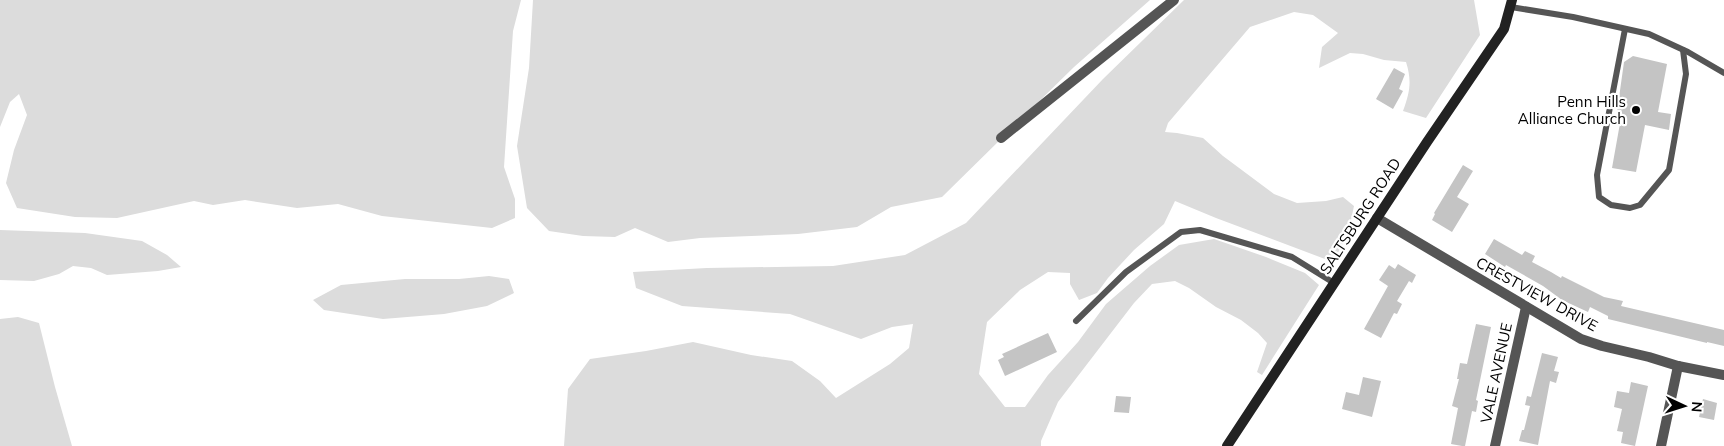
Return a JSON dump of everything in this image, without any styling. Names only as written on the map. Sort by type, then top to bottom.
[{"type":"main road","name":"SALTSBURG ROAD","points":[[1227,446],[1377,218],[1504,30],[1511,3]]},
{"type":"street","points":[[1001,138],[1174,0]]},
{"type":"street","name":"CRESTVIEW DRIVE","points":[[1377,218],[1581,339],[1678,366],[1724,375]]},
{"type":"street","name":"VALE AVENUE","points":[[1495,446],[1526,307]]},
{"type":"street","points":[[1661,446],[1678,366]]},
{"type":"lane","points":[[1511,3],[1649,34],[1724,73]]},
{"type":"lane","points":[[1625,28],[1596,176],[1599,197],[1611,205],[1630,208],[1640,205],[1669,170],[1686,74],[1683,50]]},
{"type":"lane","points":[[1076,320],[1126,272],[1181,232],[1191,230],[1200,230],[1292,257],[1334,283]]},
{"type":"shaded area","points":[[0,0],[521,0],[513,31],[504,167],[515,199],[515,218],[492,228],[382,216],[338,204],[297,208],[245,200],[213,205],[194,201],[117,218],[75,217],[17,208],[6,183],[14,150],[27,115],[19,94],[10,102],[0,127]]},
{"type":"shaded area","points":[[533,0],[1150,0],[1074,67],[942,197],[891,207],[857,227],[798,234],[700,238],[668,242],[635,228],[615,237],[583,236],[549,231],[527,208],[517,146],[529,68]]},
{"type":"shaded area","points":[[1184,0],[1474,0],[1480,35],[1426,118],[1403,111],[1409,86],[1406,62],[1384,60],[1363,54],[1350,53],[1319,68],[1322,47],[1338,33],[1313,15],[1294,12],[1250,27],[1168,123],[1165,132],[1203,138],[1223,156],[1274,194],[1297,203],[1326,201],[1343,197],[1354,206],[1348,234],[1333,262],[1175,201],[1164,224],[1134,250],[1097,293],[1079,300],[1070,284],[1070,273],[1048,272],[1020,290],[987,322],[979,374],[1005,407],[1025,407],[1048,375],[1078,342],[1106,304],[1150,266],[1179,245],[1214,239],[1305,273],[1319,285],[1262,375],[1257,372],[1267,343],[1258,333],[1241,320],[1216,307],[1189,288],[1175,281],[1152,284],[1134,303],[1058,402],[1041,441],[1041,446],[564,446],[568,389],[590,359],[693,342],[751,355],[792,361],[820,381],[836,398],[890,364],[909,348],[913,324],[892,327],[861,339],[790,314],[682,306],[636,288],[633,272],[707,268],[833,266],[905,255],[966,223],[1103,79]]},
{"type":"shaded area","points":[[0,230],[85,233],[142,241],[167,255],[181,267],[158,271],[107,275],[91,268],[73,266],[59,274],[34,281],[0,280]]},
{"type":"shaded area","points":[[489,276],[509,279],[514,293],[487,306],[444,314],[383,319],[324,310],[313,300],[341,285],[405,279],[459,279]]},
{"type":"shaded area","points":[[18,317],[39,323],[72,446],[0,446],[0,319]]},
{"type":"building","points":[[1633,56],[1667,64],[1658,112],[1671,114],[1669,130],[1645,125],[1636,172],[1612,168],[1622,112],[1617,112],[1624,62]]},
{"type":"building","points":[[1394,68],[1405,74],[1399,89],[1403,91],[1393,109],[1376,99]]},
{"type":"building","points":[[1463,165],[1473,171],[1457,197],[1469,204],[1452,232],[1432,220],[1434,213]]},
{"type":"building","points":[[1494,239],[1522,255],[1525,251],[1535,256],[1532,262],[1561,278],[1562,276],[1604,297],[1623,301],[1621,306],[1724,330],[1724,346],[1608,319],[1608,316],[1590,307],[1588,312],[1562,300],[1543,286],[1506,265],[1505,267],[1485,254]]},
{"type":"building","points":[[1398,264],[1416,275],[1412,283],[1409,281],[1397,301],[1402,304],[1397,314],[1394,313],[1381,338],[1364,329],[1388,286],[1379,280],[1389,265],[1395,269]]},
{"type":"building","points":[[1476,324],[1491,327],[1476,400],[1478,401],[1476,412],[1472,411],[1465,446],[1462,446],[1451,444],[1458,408],[1452,406],[1459,379],[1457,379],[1460,363],[1467,364]]},
{"type":"building","points":[[1048,333],[1057,352],[1005,376],[998,360],[1004,357],[1002,354]]},
{"type":"building","points":[[1542,353],[1558,357],[1554,371],[1559,372],[1556,383],[1550,381],[1538,445],[1519,441],[1530,406],[1525,405],[1527,396],[1531,397]]},
{"type":"building","points":[[1363,377],[1381,381],[1372,417],[1342,409],[1346,392],[1359,395]]},
{"type":"building","points":[[1631,382],[1648,386],[1635,446],[1621,443],[1623,432],[1617,431],[1622,409],[1614,407],[1617,391],[1629,393]]},
{"type":"building","points":[[1116,396],[1131,397],[1129,413],[1114,412]]},
{"type":"building","points":[[1703,399],[1717,403],[1714,420],[1699,417]]},
{"type":"place","name":"Penn Hills Alliance Church","points":[[1636,110]]}]
